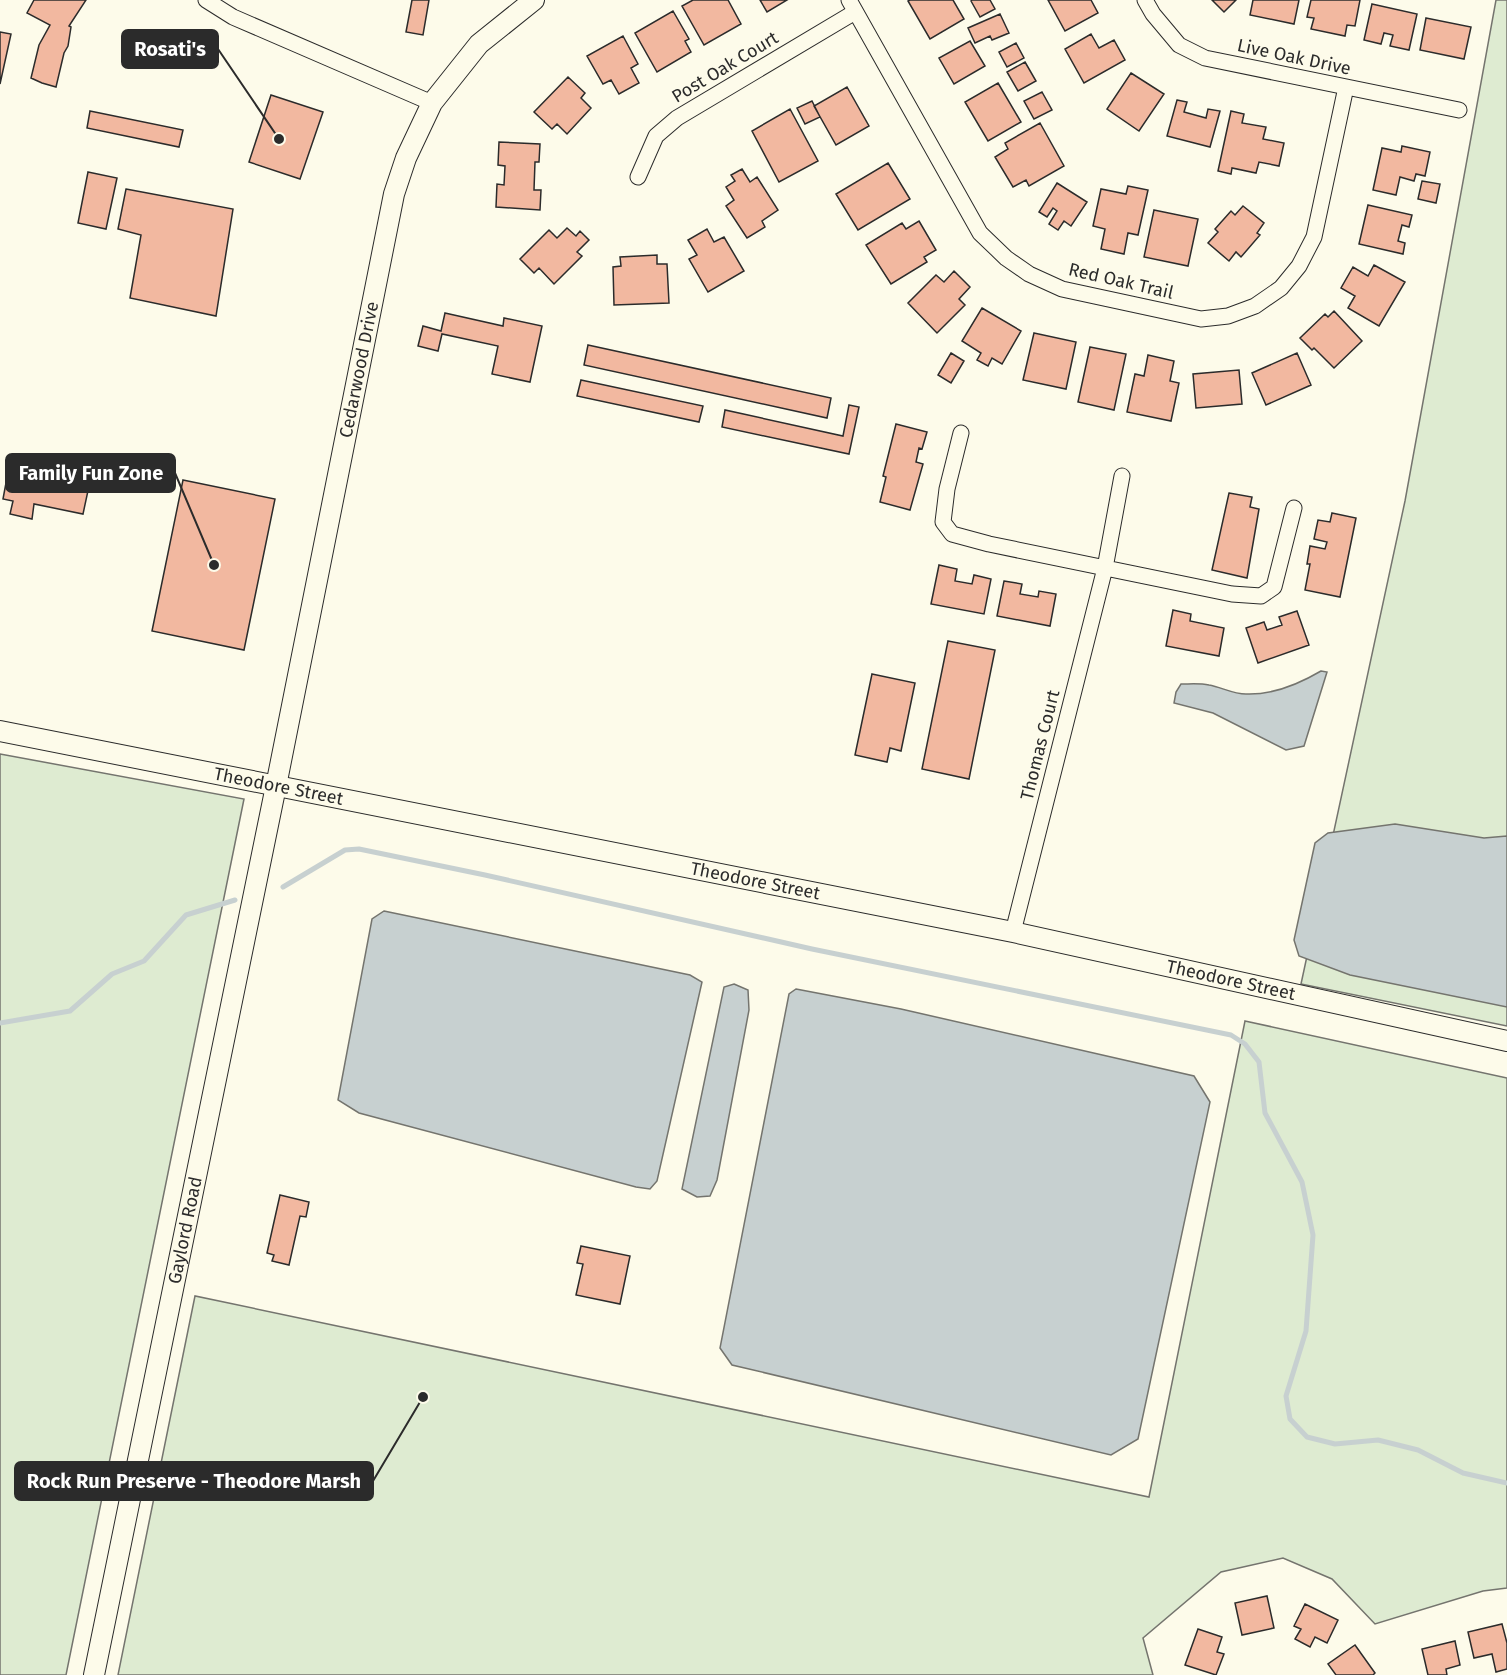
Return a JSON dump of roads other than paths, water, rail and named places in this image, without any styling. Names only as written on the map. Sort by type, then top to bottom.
[{"type":"street","points":[[206,0],[233,17],[432,104]]},
{"type":"street","name":"Cedarwood Drive","points":[[276,786],[394,194],[406,158],[432,104],[479,44],[534,0]]},
{"type":"street","name":"Live Oak Drive","points":[[1145,0],[1152,14],[1179,45],[1205,58],[1459,110]]},
{"type":"street","name":"Red Oak Trail","points":[[852,6],[980,233],[1006,258],[1029,274],[1062,289],[1201,319],[1228,316],[1255,306],[1281,288],[1299,266],[1314,237],[1346,87]]},
{"type":"street","name":"Post Oak Court","points":[[638,177],[656,136],[677,118],[852,6]]},
{"type":"street","points":[[961,433],[947,489],[943,522],[951,534],[989,544],[1232,594],[1261,596],[1274,587],[1294,508]]},
{"type":"street","name":"Thomas Court","points":[[1013,932],[1105,567],[1122,476]]},
{"type":"street","name":"Theodore Street","points":[[0,731],[1013,932],[1507,1041]]},
{"type":"street","name":"Gaylord Road","points":[[94,1675],[276,786]]},
{"type":"waterway","points":[[283,887],[345,850],[359,849],[812,949],[1231,1035],[1245,1044],[1259,1062],[1265,1113],[1302,1182],[1313,1235],[1306,1331],[1286,1396],[1290,1419],[1307,1437],[1335,1444],[1378,1440],[1418,1450],[1463,1473],[1507,1483]]},
{"type":"waterway","points":[[0,1023],[70,1011],[112,974],[144,961],[186,915],[235,900]]},
{"type":"place","name":"Rosati's","points":[[279,139]]},
{"type":"place","name":"Family Fun Zone","points":[[214,565]]},
{"type":"place","name":"Rock Run Preserve - Theodore Marsh","points":[[423,1397]]}]
